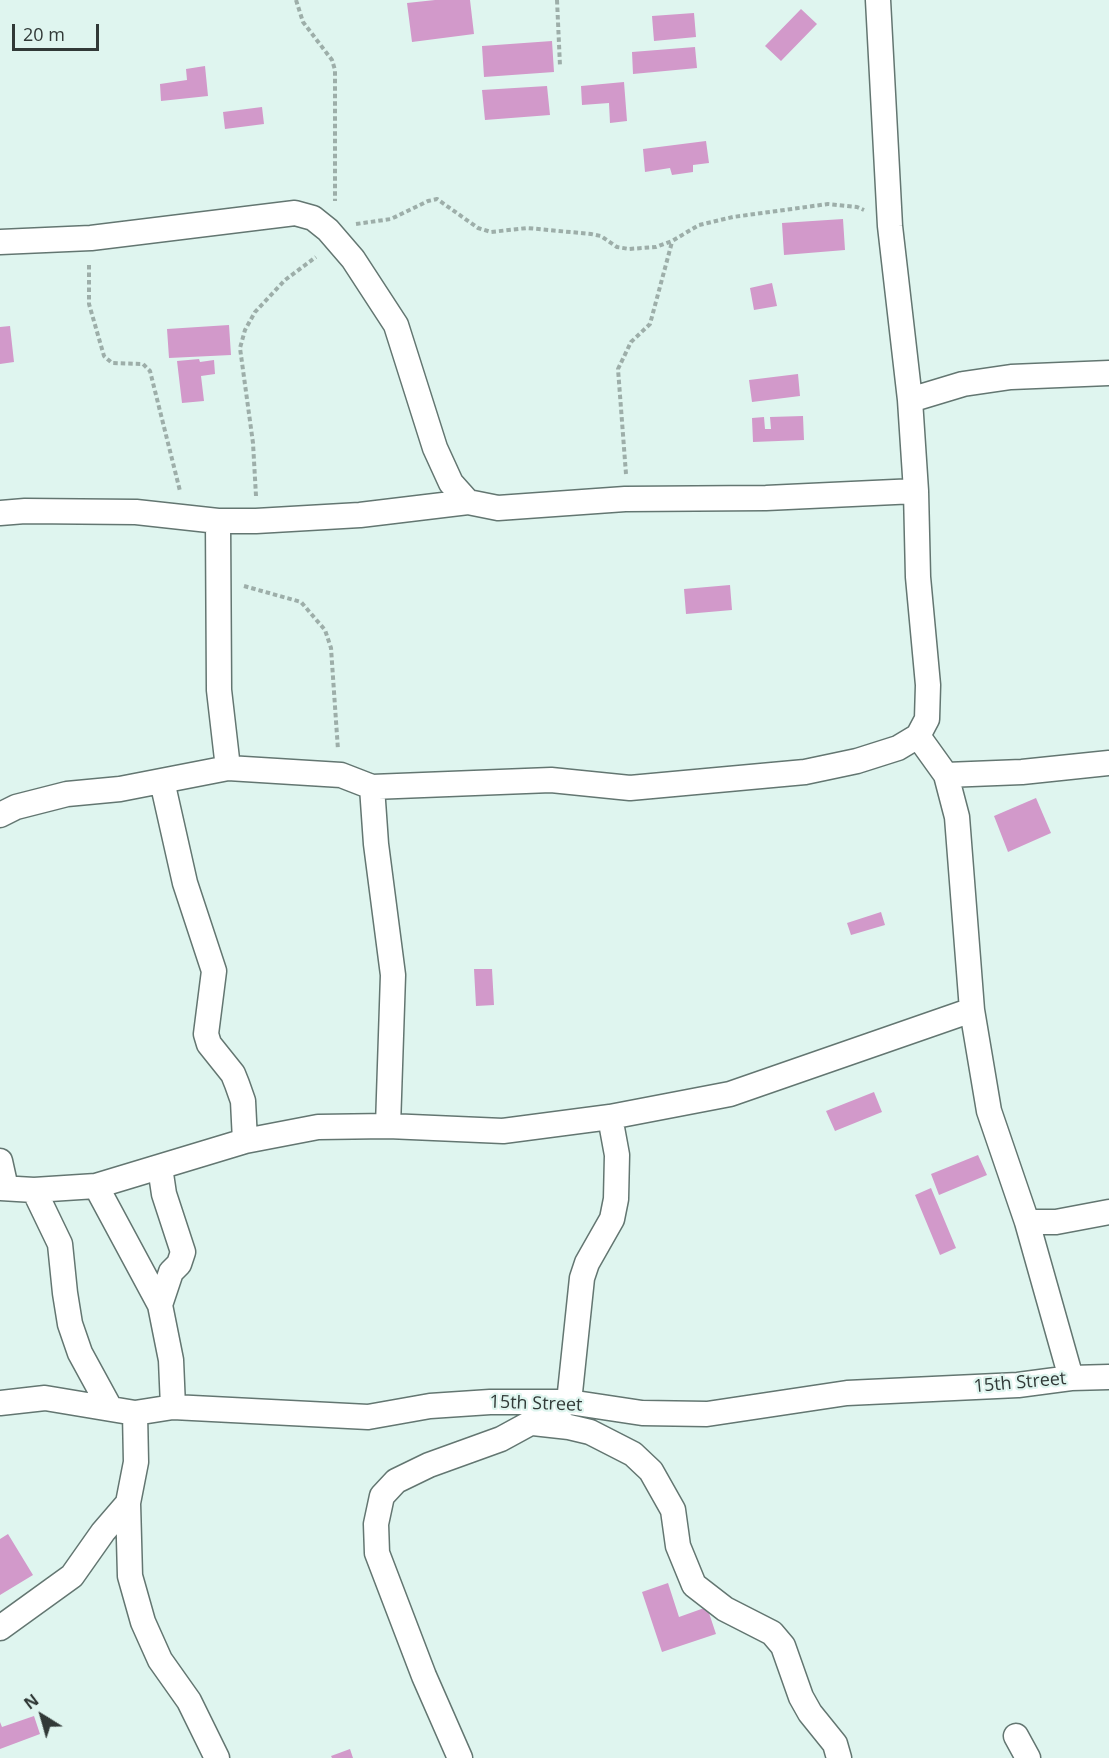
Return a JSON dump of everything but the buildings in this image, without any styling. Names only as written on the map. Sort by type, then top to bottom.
[{"type":"street","points":[[0,814],[16,807],[67,794],[120,789],[228,768],[341,775],[372,787],[551,780],[630,788],[805,772],[857,761],[898,748],[918,736],[927,719],[928,685],[918,577],[916,492],[910,400],[890,226],[878,0]]},
{"type":"street","points":[[0,242],[91,237],[295,213],[313,218],[335,232],[396,325],[435,448],[451,483],[468,502]]},
{"type":"street","points":[[910,400],[963,384],[1011,377],[1109,373]]},
{"type":"street","points":[[0,513],[25,510],[136,512],[219,521],[256,521],[360,515],[468,502],[498,508],[625,499],[766,498],[916,492]]},
{"type":"street","points":[[219,521],[219,690],[228,768]]},
{"type":"street","points":[[918,736],[946,775],[957,817],[972,1010],[989,1111],[1027,1222],[1071,1378]]},
{"type":"street","points":[[946,775],[1022,772],[1109,763]]},
{"type":"street","points":[[162,781],[185,883],[214,971],[206,1034],[209,1044],[233,1074],[237,1084],[243,1101],[245,1141]]},
{"type":"street","points":[[372,787],[376,844],[393,975],[388,1126]]},
{"type":"street","points":[[0,1161],[3,1188],[34,1190],[96,1186],[245,1141],[318,1127],[388,1126],[503,1131],[610,1117],[730,1094],[972,1010]]},
{"type":"street","points":[[460,1758],[424,1676],[377,1554],[376,1524],[382,1496],[396,1481],[412,1473],[473,1452],[533,1424],[569,1402],[582,1278],[587,1263],[612,1220],[616,1199],[618,1155],[610,1117]]},
{"type":"street","points":[[160,1167],[164,1194],[183,1252],[179,1264],[171,1272],[160,1305]]},
{"type":"street","points":[[96,1186],[160,1305],[171,1360],[173,1407]]},
{"type":"street","points":[[34,1190],[60,1244],[68,1314],[80,1353],[110,1408]]},
{"type":"street","points":[[1027,1222],[1056,1222],[1109,1212]]},
{"type":"street","name":"15th Street","points":[[0,1403],[45,1398],[135,1413],[173,1407],[368,1417],[442,1405],[569,1402],[642,1413],[707,1414],[847,1393],[1018,1385],[1071,1378],[1109,1377]]},
{"type":"street","points":[[135,1413],[136,1462],[128,1503],[130,1575],[142,1622],[160,1660],[189,1701],[217,1758]]},
{"type":"street","points":[[533,1424],[590,1432],[633,1454],[651,1472],[673,1510],[678,1546],[694,1585],[724,1609],[772,1633],[783,1646],[801,1697],[810,1713],[835,1744],[839,1758]]},
{"type":"street","points":[[0,1628],[72,1576],[103,1532],[128,1503]]},
{"type":"street","points":[[1016,1736],[1028,1758]]},
{"type":"path","points":[[296,0],[303,21],[332,60],[335,70],[335,232]]},
{"type":"path","points":[[557,0],[560,66]]},
{"type":"path","points":[[256,521],[254,443],[240,348],[244,330],[255,312],[335,232],[391,219],[437,199],[478,228],[491,231],[527,228],[591,234],[601,236],[616,247],[629,249],[656,247],[672,242],[699,225],[733,217],[828,204],[857,207],[890,226]]},
{"type":"path","points":[[91,237],[88,296],[104,356],[112,363],[143,364],[150,371],[167,434],[174,475],[194,518]]},
{"type":"path","points":[[625,499],[626,460],[619,409],[618,369],[631,342],[650,324],[672,242]]},
{"type":"path","points":[[219,581],[301,602],[325,630],[331,648],[341,775]]}]
